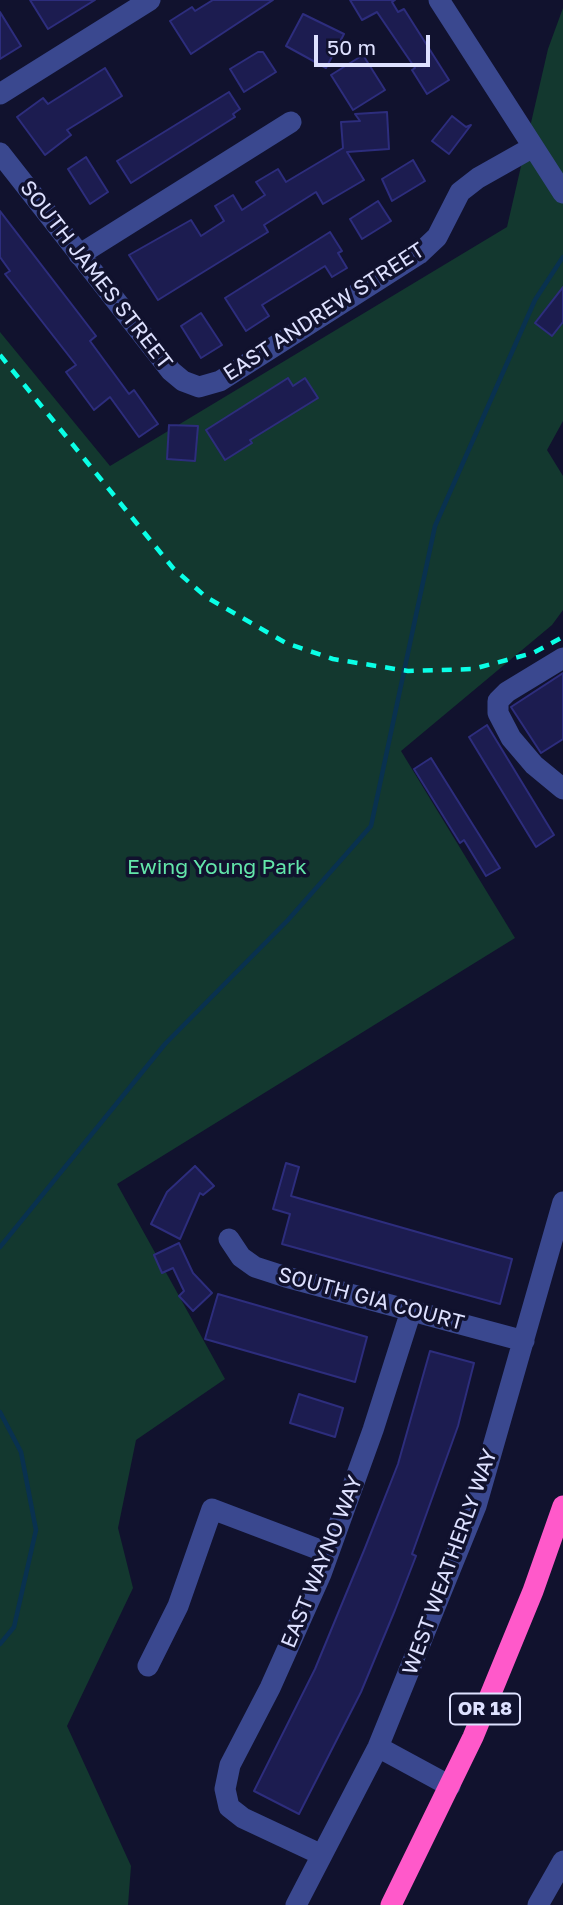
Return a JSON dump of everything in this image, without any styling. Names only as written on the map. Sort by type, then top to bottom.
[{"type":"highway","name":"OR 18","points":[[391,1905],[450,1786],[506,1658],[563,1506]]},
{"type":"street","points":[[0,94],[150,0]]},
{"type":"street","points":[[439,0],[563,193]]},
{"type":"street","points":[[79,255],[291,122]]},
{"type":"street","name":"EAST ANDREW STREET","points":[[199,387],[220,381],[419,254],[437,237],[460,192],[478,178],[533,147]]},
{"type":"street","name":"SOUTH JAMES STREET","points":[[0,153],[171,372],[183,381],[199,387]]},
{"type":"street","points":[[563,658],[507,692],[498,701],[498,713],[511,738],[534,765],[563,789]]},
{"type":"street","name":"WEST WEATHERLY WAY","points":[[296,1905],[378,1747],[476,1506],[563,1202]]},
{"type":"street","name":"SOUTH GIA COURT","points":[[229,1239],[241,1257],[255,1267],[524,1340]]},
{"type":"street","name":"EAST WAYNO WAY","points":[[322,1855],[243,1818],[229,1807],[225,1789],[230,1765],[271,1689],[328,1553],[373,1430],[411,1311]]},
{"type":"street","points":[[148,1666],[178,1606],[188,1569],[212,1509],[328,1553]]},
{"type":"street","points":[[378,1747],[450,1786]]},
{"type":"street","points":[[538,1905],[563,1861]]},
{"type":"green space","name":"Ewing Young Park","points":[[563,8],[563,421],[547,450],[563,476],[563,610],[552,625],[401,751],[515,938],[117,1184],[225,1379],[136,1440],[118,1528],[133,1588],[67,1726],[131,1866],[128,1905],[0,1905],[0,332],[110,466],[507,227],[548,49]]},
{"type":"building","points":[[30,0],[95,0],[48,29]]},
{"type":"building","points":[[213,0],[273,0],[191,54],[170,21],[192,7],[195,11]]},
{"type":"building","points":[[350,0],[395,0],[392,2],[398,12],[404,9],[449,80],[427,94],[412,70],[415,68],[377,12],[362,20]]},
{"type":"building","points":[[0,12],[21,46],[0,59]]},
{"type":"building","points":[[303,14],[344,34],[326,68],[286,46]]},
{"type":"building","points":[[258,52],[263,52],[276,72],[244,92],[230,69]]},
{"type":"building","points":[[363,55],[385,90],[353,110],[331,75]]},
{"type":"building","points":[[105,68],[122,96],[67,130],[71,135],[45,155],[17,117],[43,98],[48,104]]},
{"type":"building","points":[[229,92],[240,109],[233,114],[235,117],[131,183],[117,161]]},
{"type":"building","points":[[387,112],[389,149],[347,152],[364,180],[323,204],[316,192],[264,225],[268,232],[158,300],[129,255],[191,220],[201,236],[224,221],[215,206],[233,195],[242,210],[265,195],[256,182],[278,169],[286,182],[343,148],[341,122],[360,121],[355,114]]},
{"type":"building","points":[[452,116],[466,127],[471,125],[449,154],[432,141]]},
{"type":"building","points":[[86,157],[108,192],[90,204],[68,169]]},
{"type":"building","points":[[413,160],[425,181],[392,201],[382,179]]},
{"type":"building","points":[[378,201],[391,221],[362,239],[350,219]]},
{"type":"building","points":[[0,211],[96,336],[90,341],[129,394],[134,390],[158,424],[139,437],[110,397],[94,410],[66,372],[76,365],[5,274],[10,271],[0,257]]},
{"type":"building","points":[[330,232],[342,251],[338,253],[347,268],[332,277],[325,266],[262,305],[269,316],[246,331],[225,298]]},
{"type":"building","points":[[563,287],[563,322],[552,336],[535,323]]},
{"type":"building","points":[[201,313],[222,345],[201,358],[181,326]]},
{"type":"building","points":[[288,378],[293,386],[305,378],[318,398],[250,440],[252,443],[225,460],[206,430]]},
{"type":"building","points":[[169,425],[198,426],[195,461],[167,459]]},
{"type":"building","points":[[563,673],[563,739],[541,753],[511,707]]},
{"type":"building","points":[[487,725],[554,835],[536,847],[469,737]]},
{"type":"building","points":[[431,758],[500,868],[486,876],[464,840],[460,843],[414,769]]},
{"type":"building","points":[[286,1163],[299,1167],[291,1196],[512,1259],[500,1304],[282,1244],[290,1214],[273,1209]]},
{"type":"building","points":[[195,1166],[214,1186],[203,1195],[200,1193],[180,1239],[151,1224],[167,1192]]},
{"type":"building","points":[[179,1243],[193,1273],[212,1293],[193,1311],[179,1296],[184,1291],[173,1268],[162,1273],[154,1255]]},
{"type":"building","points":[[218,1294],[367,1337],[355,1382],[205,1339]]},
{"type":"building","points":[[430,1351],[474,1363],[458,1426],[412,1554],[416,1556],[395,1610],[361,1692],[299,1814],[254,1791],[315,1669],[365,1548],[398,1464]]},
{"type":"building","points":[[299,1394],[343,1408],[335,1437],[290,1423]]},
{"type":"waterway","points":[[0,1247],[165,1044],[288,920],[371,826],[435,526],[535,300],[563,257]]},
{"type":"waterway","points":[[0,1412],[21,1452],[36,1530],[14,1627],[0,1644]]},
{"type":"railway","points":[[0,355],[173,568],[206,597],[286,643],[333,659],[408,671],[473,669],[533,653],[563,637]]}]
